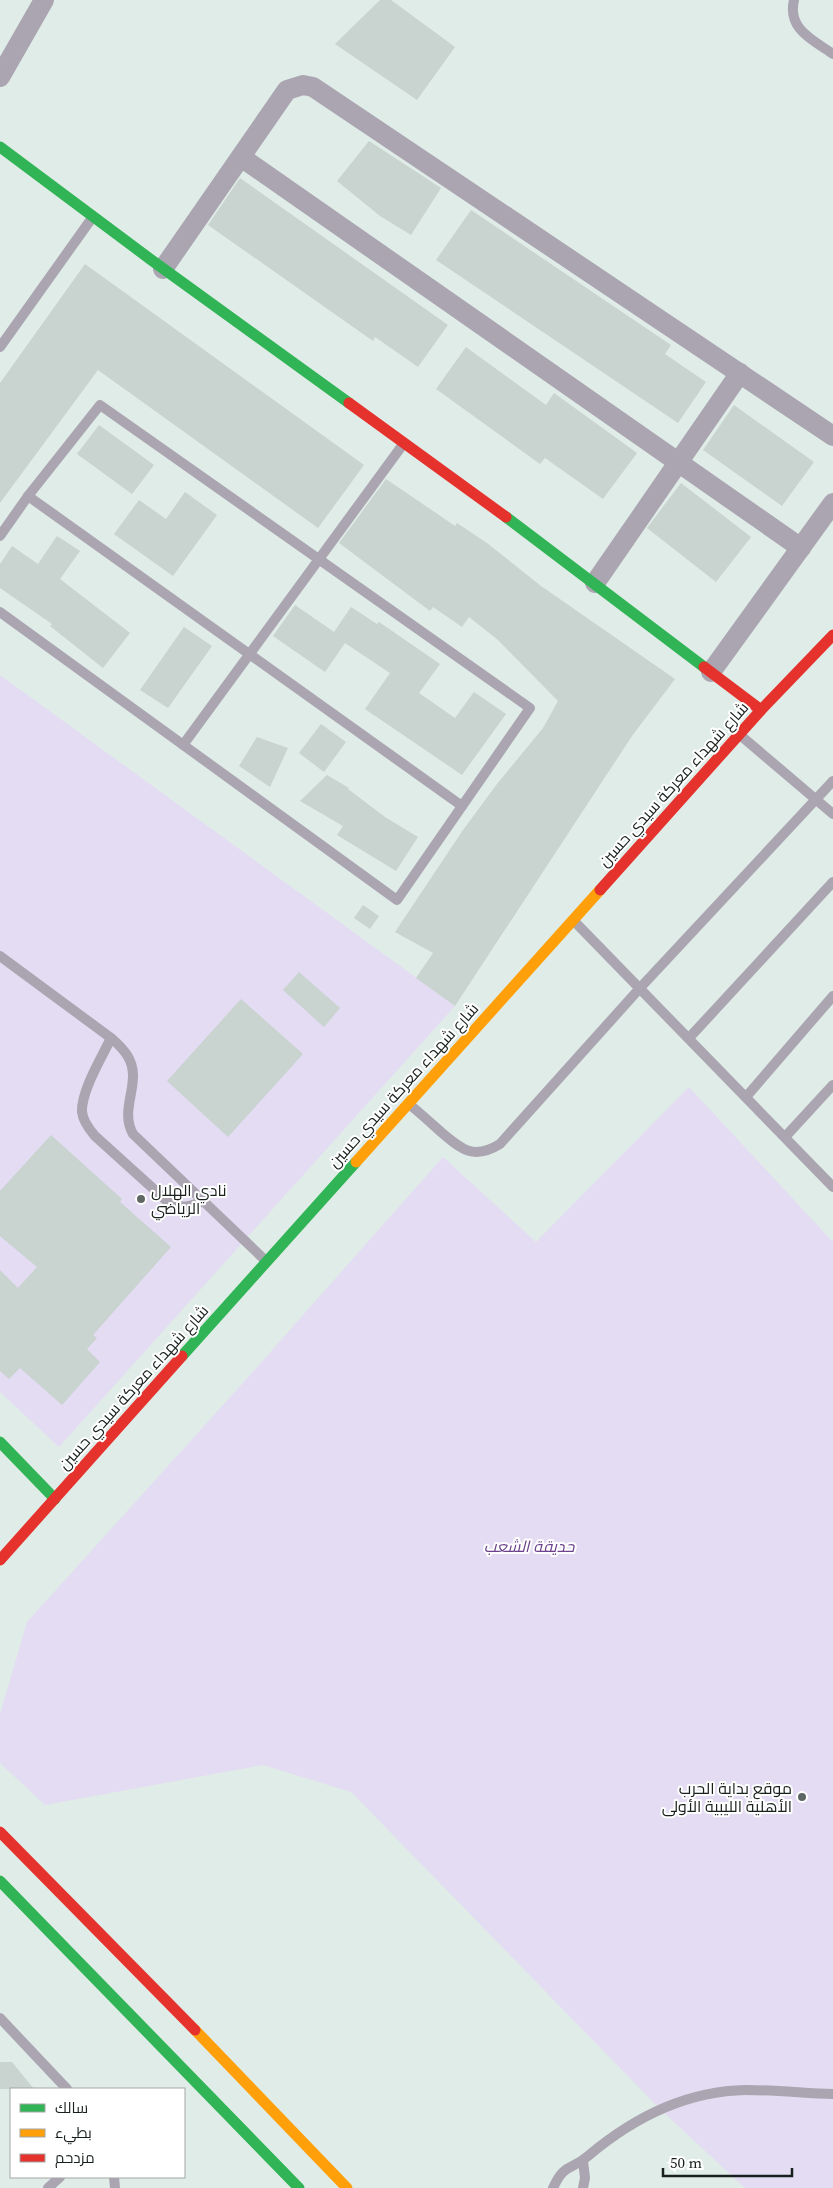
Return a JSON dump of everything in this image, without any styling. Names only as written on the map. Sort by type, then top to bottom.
[{"type":"main road","points":[[0,147],[92,218],[404,442],[595,583],[761,710]]},
{"type":"main road","name":"شارع شهداء معركة سيدي حسين","points":[[0,1560],[739,734],[833,635]]},
{"type":"main road","points":[[0,1442],[55,1499]]},
{"type":"main road","points":[[0,1832],[206,2041],[347,2188]]},
{"type":"main road","points":[[0,1881],[299,2188]]},
{"type":"street","points":[[0,78],[44,0]]},
{"type":"street","points":[[163,269],[287,90],[303,85],[313,87],[833,436]]},
{"type":"street","points":[[241,158],[801,548]]},
{"type":"street","points":[[595,583],[740,373]]},
{"type":"street","points":[[711,672],[833,503]]},
{"type":"lane","points":[[794,0],[793,16],[800,30],[833,54]]},
{"type":"lane","points":[[0,346],[92,218]]},
{"type":"lane","points":[[0,536],[28,496],[100,405],[530,708],[397,900],[0,612]]},
{"type":"lane","points":[[183,745],[404,442]]},
{"type":"lane","points":[[28,496],[462,806]]},
{"type":"lane","points":[[739,734],[833,814]]},
{"type":"lane","points":[[408,1103],[459,1148],[478,1153],[490,1150],[500,1144],[640,988],[833,782]]},
{"type":"lane","points":[[689,1038],[833,882]]},
{"type":"lane","points":[[574,920],[833,1187]]},
{"type":"lane","points":[[0,956],[111,1038],[128,1056],[134,1073],[127,1118],[128,1126],[141,1143],[267,1262]]},
{"type":"lane","points":[[746,1098],[833,996]]},
{"type":"lane","points":[[111,1038],[84,1098],[82,1112],[86,1124],[95,1136],[168,1202],[178,1207],[184,1207],[204,1201]]},
{"type":"lane","points":[[785,1138],[833,1085]]},
{"type":"lane","points":[[0,2018],[66,2088]]},
{"type":"lane","points":[[553,2188],[564,2170],[582,2161],[639,2120],[660,2109],[698,2096],[746,2090],[833,2094]]},
{"type":"lane","points":[[582,2161],[583,2188]]},
{"type":"lane","points":[[48,2188],[59,2178]]},
{"type":"green space","name":"نادي الهلال الرياضي","points":[[0,675],[455,1006],[59,1447],[0,1392]]},
{"type":"green space","name":"حديقة الشعب","points":[[689,1087],[833,1242],[833,2188],[745,2188],[660,2109],[351,1792],[263,1765],[45,1805],[0,1763],[0,1714],[27,1622],[242,1384],[443,1157],[536,1242]]},
{"type":"building","points":[[380,0],[391,0],[455,47],[417,100],[335,44]]},
{"type":"building","points":[[369,141],[441,188],[411,235],[380,216],[337,181]]},
{"type":"building","points":[[240,178],[448,325],[418,367],[375,337],[373,341],[208,225]]},
{"type":"building","points":[[471,210],[671,345],[665,354],[706,382],[678,423],[436,260]]},
{"type":"building","points":[[85,264],[364,465],[318,528],[98,370],[0,503],[0,383]]},
{"type":"building","points":[[466,347],[546,405],[554,393],[637,453],[603,499],[545,458],[540,464],[436,389]]},
{"type":"building","points":[[734,405],[814,462],[782,506],[703,450]]},
{"type":"building","points":[[99,425],[154,465],[132,494],[77,454]]},
{"type":"building","points":[[386,479],[455,526],[457,523],[487,543],[541,586],[675,679],[632,736],[455,1006],[416,978],[433,953],[395,932],[463,830],[497,784],[543,728],[558,701],[498,640],[469,617],[462,627],[433,607],[430,611],[339,543]]},
{"type":"building","points":[[681,483],[751,537],[716,582],[647,528]]},
{"type":"building","points":[[185,492],[217,515],[173,576],[114,534],[139,500],[166,519]]},
{"type":"building","points":[[57,536],[80,551],[60,579],[130,633],[103,668],[50,626],[52,624],[0,588],[0,564],[12,546],[38,564]]},
{"type":"building","points":[[295,605],[334,632],[351,607],[377,624],[379,622],[440,664],[419,693],[455,718],[474,692],[506,714],[462,775],[365,709],[390,673],[345,643],[325,672],[273,636]]},
{"type":"building","points":[[184,627],[212,646],[168,708],[140,690]]},
{"type":"building","points":[[321,724],[346,742],[324,772],[299,753]]},
{"type":"building","points":[[257,737],[288,748],[270,787],[239,766]]},
{"type":"building","points":[[327,775],[349,788],[385,817],[418,837],[396,871],[337,835],[343,826],[300,801]]},
{"type":"building","points":[[363,905],[379,916],[370,929],[354,918]]},
{"type":"building","points":[[299,972],[340,1008],[324,1027],[283,990]]},
{"type":"building","points":[[241,999],[303,1054],[228,1137],[167,1081]]},
{"type":"building","points":[[51,1135],[122,1199],[120,1202],[171,1247],[93,1335],[97,1338],[87,1349],[100,1362],[62,1405],[20,1368],[9,1379],[0,1371],[0,1270],[18,1288],[37,1267],[0,1236],[0,1191]]},
{"type":"building","points":[[0,2062],[12,2062],[33,2088],[10,2088],[0,2089]]},
{"type":"traffic: fast","points":[[0,147],[150,259],[349,403]]},
{"type":"traffic: fast","points":[[506,517],[704,667]]},
{"type":"traffic: fast","points":[[182,1356],[356,1162]]},
{"type":"traffic: fast","points":[[0,1442],[55,1499]]},
{"type":"traffic: fast","points":[[0,1881],[299,2188]]},
{"type":"traffic: slow","points":[[356,1162],[600,890]]},
{"type":"traffic: slow","points":[[195,2030],[347,2188]]},
{"type":"traffic: jam","points":[[349,403],[506,517]]},
{"type":"traffic: jam","points":[[600,890],[761,710],[833,635]]},
{"type":"traffic: jam","points":[[704,667],[761,710]]},
{"type":"traffic: jam","points":[[0,1560],[182,1356]]},
{"type":"traffic: jam","points":[[0,1832],[195,2030]]},
{"type":"place","name":"نادي الهلال الرياضي","points":[[141,1199]]},
{"type":"place","name":"موقع بداية الحرب الأهلية الليبية الأولى","points":[[802,1797]]}]
